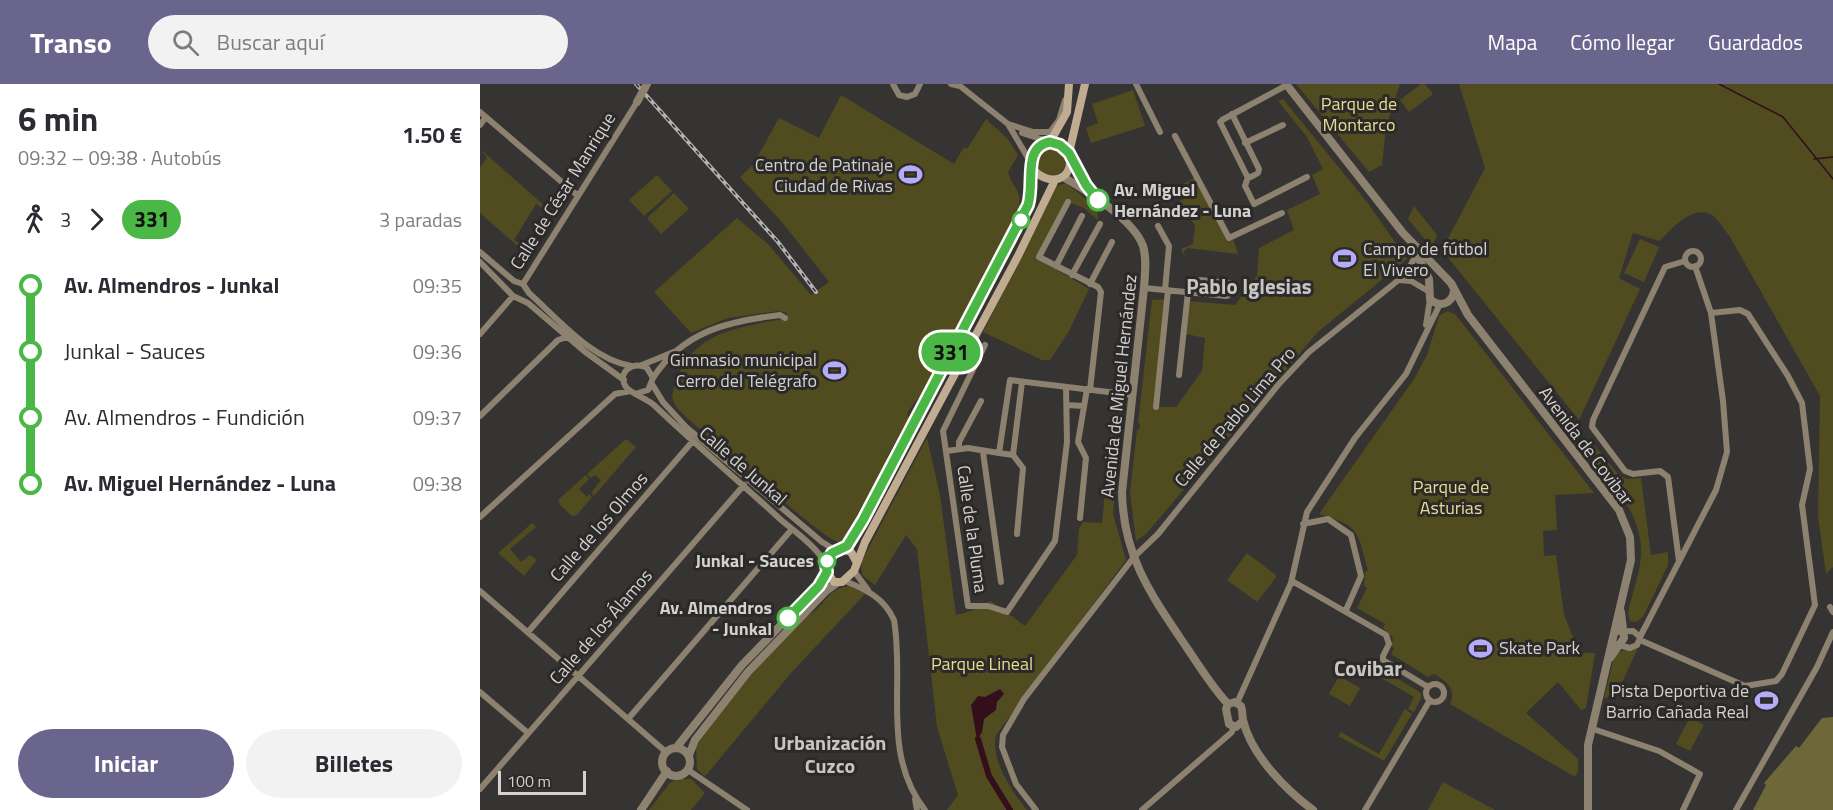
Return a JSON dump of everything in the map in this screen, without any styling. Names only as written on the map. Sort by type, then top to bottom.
[{"type":"main road","points":[[1071,85],[1069,104],[1061,126],[1050,142],[1038,147],[1032,154],[1032,190],[1020,221],[863,520],[853,537],[838,550],[826,568],[841,582],[854,571],[856,561],[1059,178],[1069,169],[1085,85]]},
{"type":"main road","points":[[1050,142],[1060,145],[1070,157]]},
{"type":"main road","points":[[1031,166],[1043,179],[1059,178]]},
{"type":"main road","points":[[838,550],[851,552],[856,561]]},
{"type":"street","name":"Calle de César Manrique","points":[[521,285],[647,84]]},
{"type":"street","points":[[893,84],[899,94],[907,97],[915,94],[920,84]]},
{"type":"street","points":[[951,84],[960,86],[1008,124],[1033,132],[1050,132],[1059,120],[1071,85]]},
{"type":"street","points":[[1136,84],[1160,132]]},
{"type":"street","points":[[1237,703],[1292,580],[1307,512],[1365,423],[1406,375],[1426,329],[1454,291],[1451,283],[1444,279],[1413,247],[1286,84],[1222,120],[1220,124],[1248,177]]},
{"type":"street","points":[[480,112],[577,195]]},
{"type":"street","points":[[1232,114],[1259,171],[1248,177],[1245,186],[1254,204],[1307,177]]},
{"type":"street","points":[[480,125],[486,117]]},
{"type":"street","points":[[1008,124],[1031,166]]},
{"type":"street","points":[[1245,143],[1283,124]]},
{"type":"street","points":[[1016,127],[1020,132],[1050,142]]},
{"type":"street","points":[[1175,136],[1227,237],[1233,239],[1282,213]]},
{"type":"street","name":"Avenida de Miguel Hernández","points":[[1070,157],[1098,200]]},
{"type":"street","name":"Avenida de Miguel Hernández","points":[[1059,178],[1098,200],[1133,230],[1142,243],[1146,263],[1122,492],[1124,525],[1134,557]]},
{"type":"street","points":[[1068,202],[1039,257],[1098,287],[1100,301],[1088,390],[1078,442],[1086,458],[1080,518]]},
{"type":"street","points":[[1056,266],[1082,216]]},
{"type":"street","points":[[1072,275],[1100,224]]},
{"type":"street","points":[[1156,407],[1168,246],[1158,226]]},
{"type":"street","points":[[1090,284],[1112,242]]},
{"type":"street","points":[[1398,280],[1410,268],[1413,247]]},
{"type":"street","points":[[1413,247],[1425,267],[1429,292],[1426,329]]},
{"type":"street","points":[[480,252],[589,346],[612,360],[631,366],[642,365],[676,350]]},
{"type":"street","points":[[1685,261],[1687,254],[1698,253],[1700,260],[1695,266]]},
{"type":"street","points":[[1685,261],[1695,266]]},
{"type":"street","points":[[1679,562],[1668,477],[1660,471],[1633,474],[1625,471],[1592,427],[1595,414],[1665,267],[1685,261]]},
{"type":"street","points":[[480,262],[567,337],[624,380],[630,391]]},
{"type":"street","points":[[1650,619],[1633,631],[1624,630],[1613,636],[1619,647],[1633,647],[1640,639],[1716,490],[1727,452],[1724,401],[1711,313],[1695,266]]},
{"type":"street","points":[[1429,292],[1436,279],[1444,279]]},
{"type":"street","points":[[1144,288],[1191,292],[1230,296],[1233,287],[1230,283],[1200,280],[1196,282],[1191,292],[1179,375]]},
{"type":"street","points":[[1398,280],[1411,281],[1444,303]]},
{"type":"street","name":"Calle de Pablo Lima Pro","points":[[1036,810],[1016,784],[1002,747],[1003,735],[1024,699],[1134,557],[1158,534],[1301,360],[1398,280]]},
{"type":"street","points":[[515,294],[521,285]]},
{"type":"street","points":[[515,294],[521,285]]},
{"type":"street","name":"Avenida de Covibar","points":[[1454,291],[1468,315],[1619,510],[1630,537],[1632,549],[1620,611],[1588,745],[1588,810]]},
{"type":"street","name":"Calle de César Manrique","points":[[480,334],[515,294]]},
{"type":"street","name":"Avenida de Covibar","points":[[1444,303],[1468,315]]},
{"type":"street","points":[[1633,631],[1640,639],[1742,686],[1776,681],[1782,674],[1815,605],[1802,505],[1810,470],[1802,403],[1748,314],[1740,310],[1711,313]]},
{"type":"street","points":[[480,517],[615,394],[648,390],[652,381],[676,350],[690,339],[726,323],[780,315],[784,318]]},
{"type":"street","points":[[480,416],[558,340],[567,337]]},
{"type":"street","points":[[985,345],[943,431],[947,451],[959,449],[1013,455],[1023,468],[1017,534]]},
{"type":"street","points":[[642,365],[650,370],[652,381]]},
{"type":"street","points":[[624,380],[631,366]]},
{"type":"street","name":"Calle de Junkal","points":[[652,381],[663,402],[686,427],[838,550]]},
{"type":"street","points":[[999,453],[1008,382],[1132,395]]},
{"type":"street","points":[[1013,455],[1022,382]]},
{"type":"street","points":[[1066,387],[1067,442],[1078,442]]},
{"type":"street","name":"Calle de Junkal","points":[[638,393],[792,529],[826,568]]},
{"type":"street","points":[[959,449],[959,442],[981,401]]},
{"type":"street","points":[[1067,405],[1084,406]]},
{"type":"street","name":"Calle de los Olmos","points":[[528,632],[692,442]]},
{"type":"street","name":"Calle de la Pluma","points":[[947,451],[968,606],[988,606],[1006,612],[1055,541],[1067,442]]},
{"type":"street","points":[[983,452],[1000,582]]},
{"type":"street","name":"Calle de los Álamos","points":[[480,788],[744,485]]},
{"type":"street","points":[[1303,524],[1328,519],[1351,535],[1361,576],[1346,610]]},
{"type":"street","points":[[628,719],[792,529]]},
{"type":"street","points":[[1134,557],[1149,593],[1228,704]]},
{"type":"street","points":[[826,568],[819,586],[742,665],[676,748],[666,752],[663,761],[667,771],[678,776],[688,770],[689,755],[695,740],[748,672],[826,591],[841,582],[869,591]]},
{"type":"street","points":[[854,571],[869,591],[886,606],[894,620],[897,744],[914,792],[917,810]]},
{"type":"street","points":[[1292,580],[1386,635],[1389,644],[1383,660],[1428,687]]},
{"type":"street","points":[[480,591],[666,752]]},
{"type":"street","name":"Avenida de Covibar","points":[[1607,662],[1624,638],[1620,611]]},
{"type":"street","points":[[1736,810],[1817,667],[1833,632]]},
{"type":"street","points":[[1428,687],[1436,684],[1443,692],[1440,699],[1430,700]]},
{"type":"street","points":[[1428,687],[1426,693],[1430,700]]},
{"type":"street","points":[[480,692],[528,734]]},
{"type":"street","points":[[1365,810],[1430,700]]},
{"type":"street","points":[[1228,704],[1237,703]]},
{"type":"street","points":[[1237,703],[1242,709],[1243,721],[1252,743]]},
{"type":"street","points":[[1228,704],[1226,709],[1233,726],[1252,743],[1289,790],[1314,810]]},
{"type":"street","points":[[1142,810],[1224,737],[1233,726],[1243,721]]},
{"type":"street","points":[[1593,729],[1659,751],[1700,774],[1683,810]]},
{"type":"street","points":[[676,748],[689,755]]},
{"type":"street","points":[[688,770],[747,810]]},
{"type":"street","points":[[641,810],[667,771]]},
{"type":"street","points":[[914,792],[925,810]]},
{"type":"green space","name":"Parque de Montarco","points":[[1296,84],[1400,84],[1386,127],[1382,165],[1369,172]]},
{"type":"green space","points":[[1421,84],[1425,84],[1433,94],[1409,112],[1400,100]]},
{"type":"green space","points":[[1459,84],[1833,84],[1833,567],[1826,574],[1818,516],[1820,396],[1722,226],[1712,215],[1705,212],[1683,219],[1660,241],[1633,233],[1619,278],[1640,289],[1579,420],[1442,250],[1485,168]]},
{"type":"green space","points":[[1133,90],[1145,126],[1091,143],[1086,128],[1098,123],[1092,104]]},
{"type":"green space","points":[[841,95],[954,164],[964,147],[967,149],[986,119],[1007,138],[1018,155],[1008,172],[1019,194],[1019,199],[1018,215],[925,389],[907,413],[909,418],[847,537],[839,542],[812,525],[766,487],[687,418],[677,408],[672,398],[678,376],[687,359],[699,347],[713,337],[730,331],[787,318],[787,313],[779,311],[728,318],[691,333],[654,292],[737,218],[768,244],[811,295],[829,282],[782,222],[740,177],[753,165],[779,118],[819,138]]},
{"type":"green space","points":[[1283,99],[1367,202],[1407,259],[1318,332],[1146,534],[1136,541],[1130,492],[1137,430],[1139,430],[1140,423],[1138,423],[1152,300],[1166,299],[1154,407],[1176,407],[1202,371],[1205,338],[1186,334],[1188,301],[1235,305],[1257,276],[1259,248],[1294,230],[1287,210],[1320,194],[1312,175],[1323,169],[1307,137],[1278,101]]},
{"type":"green space","points":[[1051,146],[1062,150],[1066,161],[1062,172],[1051,176],[1040,172],[1036,161],[1040,150]]},
{"type":"green space","points":[[480,149],[546,207],[544,209],[536,204],[514,240],[532,251],[531,253],[521,249],[480,213],[480,167],[487,158]]},
{"type":"green space","points":[[657,175],[672,191],[644,216],[629,200]]},
{"type":"green space","points":[[1194,178],[1228,239],[1234,241],[1238,254],[1188,248],[1184,251],[1185,258],[1181,249],[1193,244],[1195,226],[1180,201],[1189,196],[1183,184]]},
{"type":"green space","points":[[1066,183],[1097,208],[1098,220],[1084,208],[1066,201],[1037,258],[1089,289],[1069,331],[1050,360],[1042,360],[983,332],[1056,186]]},
{"type":"green space","points":[[674,193],[689,209],[661,234],[647,218]]},
{"type":"green space","points":[[1414,206],[1437,235],[1432,248],[1408,219]]},
{"type":"green space","points":[[1640,239],[1659,247],[1644,282],[1624,273]]},
{"type":"green space","name":"Parque de Asturias","points":[[1447,311],[1456,315],[1594,493],[1555,495],[1557,530],[1543,531],[1544,556],[1556,555],[1564,614],[1579,653],[1595,653],[1586,708],[1581,710],[1558,682],[1526,713],[1578,759],[1578,771],[1575,777],[1450,704],[1451,690],[1443,680],[1434,674],[1428,677],[1391,654],[1394,648],[1391,646],[1393,638],[1383,628],[1385,624],[1357,608],[1367,588],[1364,586],[1365,572],[1368,570],[1355,532],[1342,522],[1319,514],[1414,379],[1427,355],[1439,316]]},
{"type":"green space","name":"Parque Lineal","points":[[1114,403],[1120,403],[1122,408],[1113,514],[1126,560],[996,735],[996,754],[999,765],[1009,785],[1027,810],[947,810],[958,795],[937,727],[917,549],[906,535],[875,585],[862,575],[861,562],[927,438],[940,495],[956,615],[971,611],[991,601],[1025,626],[1077,555],[1079,529],[1083,522],[1102,523]]},
{"type":"green space","points":[[626,439],[636,447],[594,496],[591,493],[601,480],[595,475],[591,478],[587,474]]},
{"type":"green space","points":[[1589,439],[1618,474],[1626,479],[1641,478],[1651,555],[1668,552],[1668,565],[1643,617],[1636,622],[1630,621],[1628,613],[1638,576],[1641,554],[1640,538],[1629,508],[1579,443]]},
{"type":"green space","points":[[586,475],[589,479],[579,489],[587,497],[589,494],[592,497],[577,515],[572,516],[558,500]]},
{"type":"green space","points":[[532,523],[536,527],[510,549],[521,562],[530,555],[537,560],[524,576],[498,553]]},
{"type":"green space","points":[[1247,553],[1277,576],[1257,602],[1227,580]]},
{"type":"green space","points":[[849,586],[865,594],[792,672],[704,776],[697,769],[696,746],[747,679],[806,616],[813,613],[835,591]]},
{"type":"green space","points":[[1638,648],[1617,693],[1612,691],[1607,698],[1604,698],[1617,652]]},
{"type":"green space","points":[[1375,665],[1421,693],[1414,712],[1408,709],[1414,697],[1371,672]]},
{"type":"green space","points":[[1339,676],[1360,688],[1350,706],[1329,694]]},
{"type":"green space","points":[[1405,709],[1412,714],[1384,761],[1338,736],[1341,732],[1379,754]]},
{"type":"green space","points":[[1690,717],[1704,725],[1690,751],[1676,744]]},
{"type":"green space","points":[[676,779],[691,779],[705,793],[691,810],[649,810],[669,784]]},
{"type":"green space","points":[[1443,782],[1495,810],[1428,810]]},
{"type":"shaded area","points":[[1000,689],[1004,694],[997,702],[996,710],[984,719],[982,732],[977,740],[971,705],[978,696],[985,697]]},
{"type":"shaded area","points":[[1833,717],[1833,810],[1753,810],[1766,785],[1764,783],[1796,746],[1799,748],[1822,718]]},
{"type":"waterway","points":[[1719,84],[1783,117],[1833,179]]},
{"type":"waterway","points":[[1814,159],[1833,157]]},
{"type":"waterway","points":[[978,739],[989,776],[1010,810]]},
{"type":"railway","points":[[636,84],[778,242],[816,292]]},
{"type":"bus line","name":"331","points":[[788,618],[824,579],[827,572],[826,564],[832,553],[847,546],[853,537],[927,399],[1028,205],[1033,183],[1032,154],[1045,142],[1060,145],[1069,153],[1086,185],[1098,200]]},
{"type":"place","name":"Centro de Patinaje Ciudad de Rivas","points":[[911,175]]},
{"type":"place","name":"Av. Miguel Hernández - Luna","points":[[1098,200]]},
{"type":"place","name":"Campo de fútbol El Vivero","points":[[1345,259]]},
{"type":"place","name":"Gimnasio municipal Cerro del Telégrafo","points":[[835,370]]},
{"type":"place","name":"Junkal - Sauces","points":[[827,561]]},
{"type":"place","name":"Av. Almendros - Junkal","points":[[788,618]]},
{"type":"place","name":"Skate Park","points":[[1481,648]]},
{"type":"place","name":"Pista Deportiva de Barrio Cañada Real","points":[[1767,701]]},
{"type":"district","name":"Pablo Iglesias","points":[[1249,287]]},
{"type":"district","name":"Covibar","points":[[1368,669]]},
{"type":"district","name":"Urbanización Cuzco","points":[[830,754]]}]
